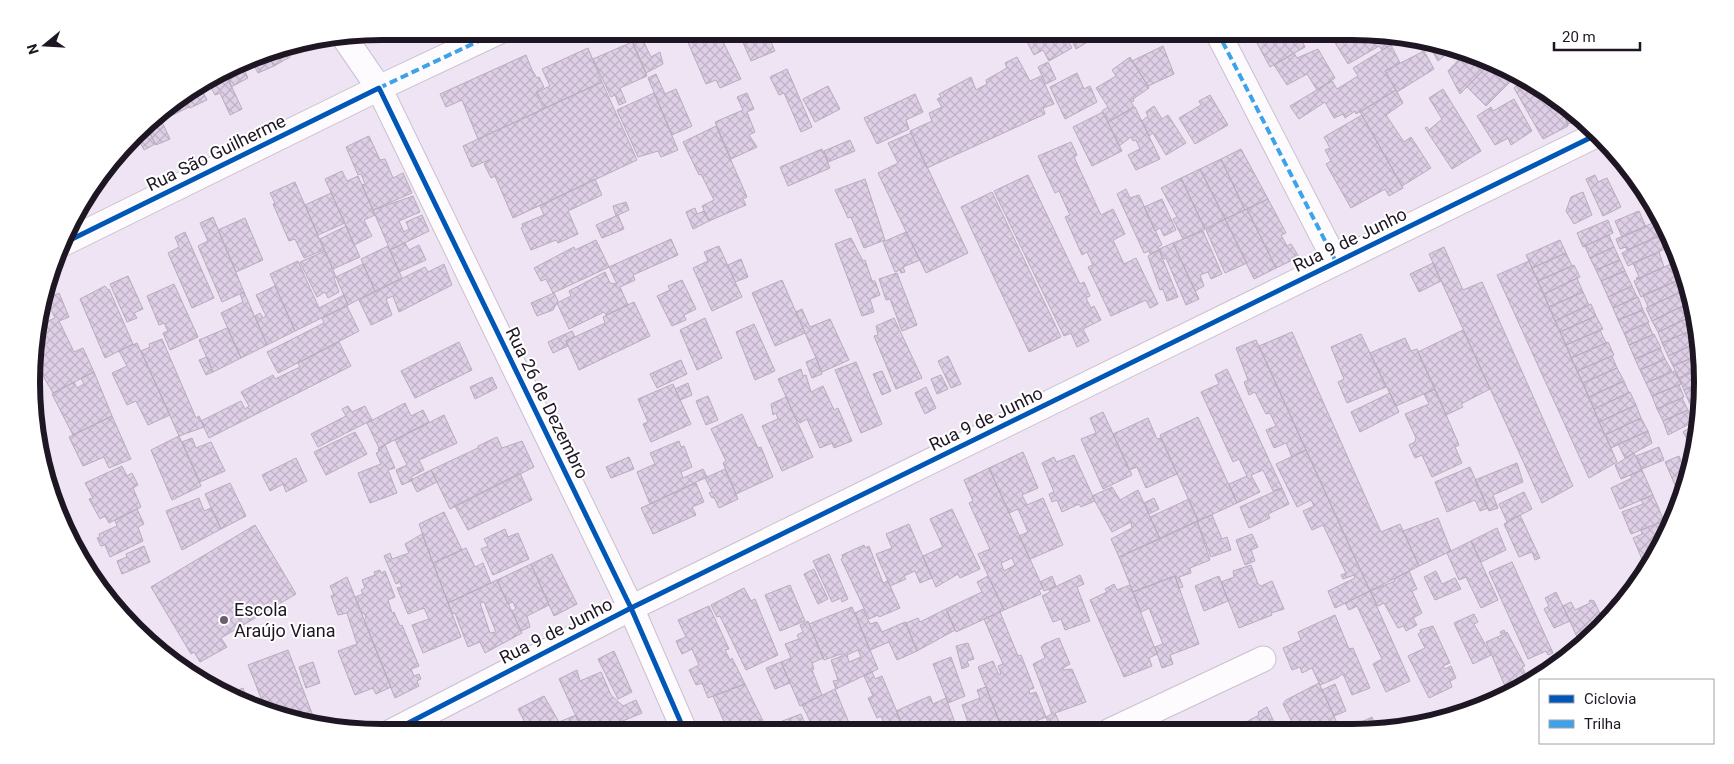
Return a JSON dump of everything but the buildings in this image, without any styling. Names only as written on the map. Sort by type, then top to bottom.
[{"type":"street","name":"Rua São Guilherme","points":[[71,241],[379,88],[481,40]]},
{"type":"street","points":[[1222,40],[1336,262]]},
{"type":"street","name":"Rua 26 de Dezembro","points":[[347,42],[379,88],[631,608],[682,724]]},
{"type":"street","name":"Rua 9 de Junho","points":[[406,724],[631,608],[1591,137]]},
{"type":"street","points":[[1125,724],[1263,660]]},
{"type":"marked path","points":[[379,88],[481,40]]},
{"type":"marked path","points":[[1222,40],[1336,262]]},
{"type":"cycle path","points":[[71,239],[379,88],[631,608],[682,724]]},
{"type":"cycle path","points":[[406,724],[631,608],[1591,137]]},
{"type":"place","name":"Escola Araújo Viana","points":[[224,620]]}]
